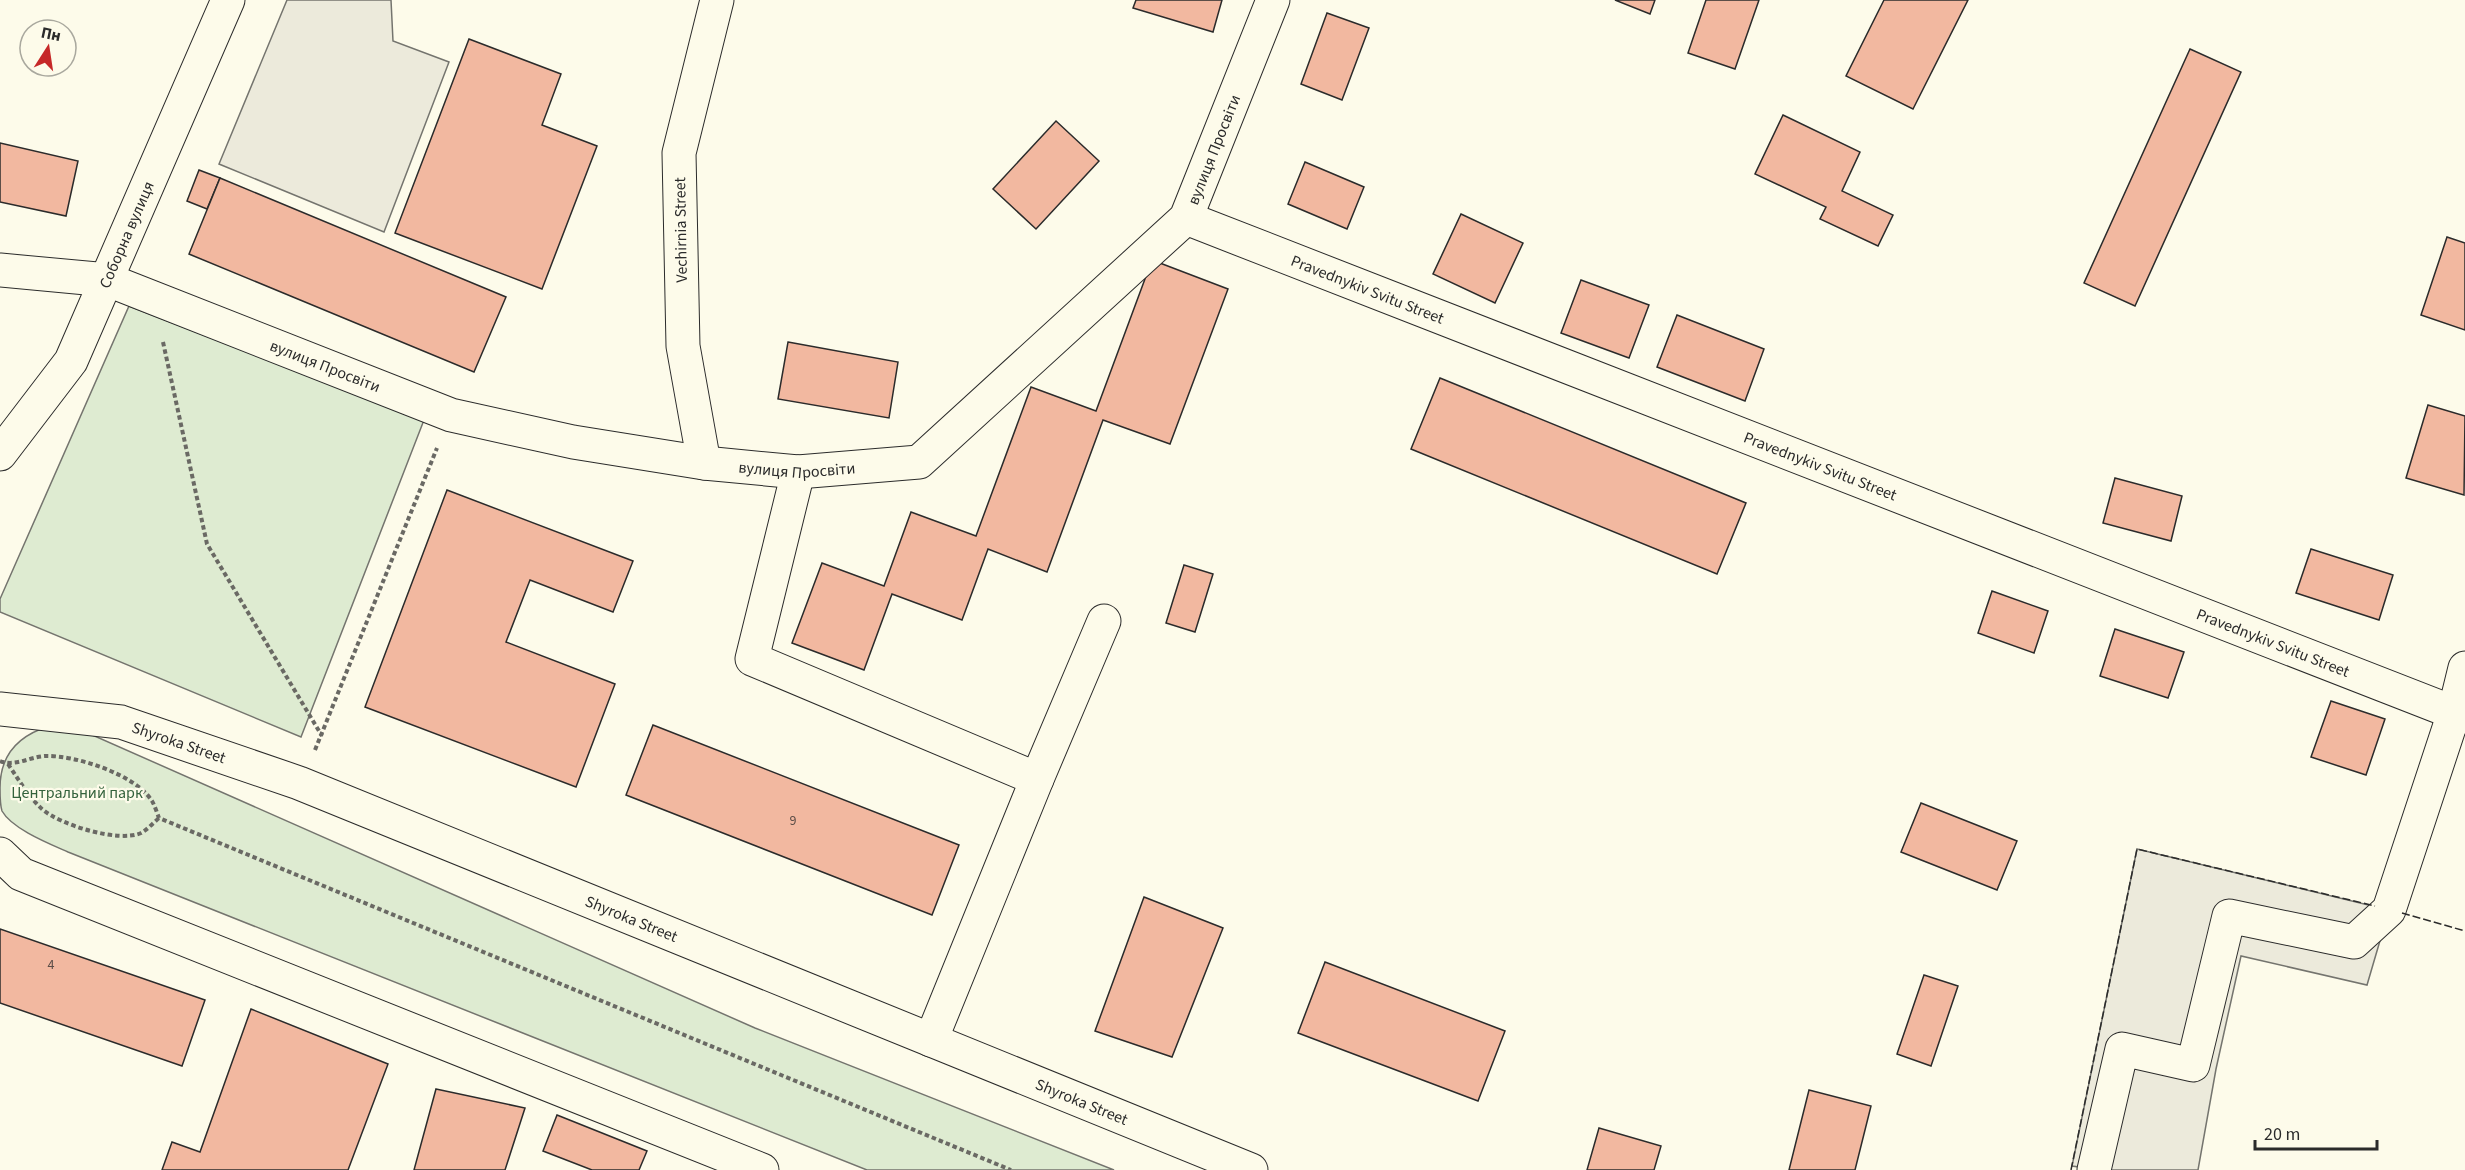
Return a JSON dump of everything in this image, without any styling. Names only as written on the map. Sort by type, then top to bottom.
[{"type":"street","name":"Соборна вулиця","points":[[0,454],[71,361],[228,0]]},
{"type":"street","name":"Vechirnia Street","points":[[704,463],[683,346],[679,153],[717,0]]},
{"type":"street","name":"вулиця Просвіти","points":[[0,270],[108,280],[451,415],[573,442],[704,463],[798,472],[919,462],[1186,218],[1273,0]]},
{"type":"street","name":"Pravednykiv Svitu Street","points":[[1186,218],[2460,715]]},
{"type":"street","points":[[798,472],[752,659],[1037,779]]},
{"type":"street","points":[[931,1040],[1104,621]]},
{"type":"street","points":[[2094,1170],[2122,1049],[2193,1065],[2229,916],[2354,942],[2389,910],[2460,715],[2465,668]]},
{"type":"street","name":"Shyroka Street","points":[[0,709],[121,722],[299,783],[1251,1170]]},
{"type":"street","points":[[0,854],[21,874],[762,1170]]},
{"type":"path","points":[[154,298],[207,544],[322,735]]},
{"type":"path","points":[[299,783],[322,735],[451,415]]},
{"type":"path","points":[[0,761],[8,764],[44,756],[69,758],[93,765],[130,780],[152,800],[159,818],[1011,1170]]},
{"type":"path","points":[[8,764],[28,794],[45,811],[74,825],[111,836],[140,834],[159,818]]},
{"type":"green space","points":[[129,306],[424,420],[301,737],[0,612],[0,599]]},
{"type":"green space","name":"Центральний парк","points":[[50,726],[72,726],[755,1028],[1114,1170],[867,1170],[68,852],[14,824],[7,818],[1,806],[1,776],[8,756],[13,748],[29,735]]},
{"type":"shaded area","points":[[287,0],[391,0],[393,41],[449,62],[384,232],[219,164]]},
{"type":"shaded area","points":[[2137,849],[2389,910],[2367,985],[2241,956],[2216,1069],[2198,1170],[2101,1170],[2072,1166]]},
{"type":"building","points":[[1136,0],[1222,0],[1213,32],[1133,8]]},
{"type":"building","points":[[1615,0],[1655,0],[1650,14]]},
{"type":"building","points":[[1706,0],[1759,0],[1735,69],[1688,53]]},
{"type":"building","points":[[1884,0],[1968,0],[1913,109],[1846,76]]},
{"type":"building","points":[[1327,13],[1369,28],[1342,100],[1301,84]]},
{"type":"building","points":[[469,39],[561,74],[542,125],[597,146],[542,289],[395,233]]},
{"type":"building","points":[[2190,49],[2241,72],[2135,306],[2084,283]]},
{"type":"building","points":[[1783,115],[1860,152],[1842,191],[1893,215],[1878,246],[1820,219],[1826,207],[1755,174]]},
{"type":"building","points":[[1056,121],[1099,161],[1036,229],[993,189]]},
{"type":"building","points":[[0,143],[78,161],[66,216],[0,202]]},
{"type":"building","points":[[1305,162],[1364,187],[1347,229],[1288,204]]},
{"type":"building","points":[[199,170],[220,178],[207,209],[187,201]]},
{"type":"building","points":[[220,178],[506,297],[474,372],[189,254]]},
{"type":"building","points":[[1461,214],[1523,243],[1495,303],[1433,274]]},
{"type":"building","points":[[2447,237],[2465,243],[2465,330],[2421,315]]},
{"type":"building","points":[[1152,260],[1228,289],[1170,444],[1103,420],[1047,572],[988,549],[962,620],[892,594],[864,670],[792,643],[822,563],[884,586],[911,512],[976,536],[1031,387],[1096,411]]},
{"type":"building","points":[[1581,280],[1649,305],[1629,358],[1561,333]]},
{"type":"building","points":[[1677,315],[1764,349],[1745,401],[1657,367]]},
{"type":"building","points":[[788,342],[898,362],[889,418],[778,399]]},
{"type":"building","points":[[1440,378],[1746,503],[1717,574],[1411,449]]},
{"type":"building","points":[[2428,405],[2465,416],[2464,495],[2406,478]]},
{"type":"building","points":[[2115,478],[2182,496],[2171,541],[2103,523]]},
{"type":"building","points":[[447,490],[633,561],[613,612],[530,580],[506,642],[615,684],[576,787],[365,707]]},
{"type":"building","points":[[2311,549],[2393,575],[2379,620],[2296,593]]},
{"type":"building","points":[[1184,565],[1213,574],[1195,632],[1166,623]]},
{"type":"building","points":[[1992,591],[2048,611],[2034,653],[1978,633]]},
{"type":"building","points":[[2115,629],[2184,652],[2168,698],[2100,676]]},
{"type":"building","points":[[2331,701],[2385,719],[2366,775],[2311,757]]},
{"type":"building","points":[[653,725],[959,845],[932,915],[626,795]]},
{"type":"building","points":[[1921,803],[2017,841],[1997,890],[1901,852]]},
{"type":"building","points":[[1144,897],[1223,928],[1172,1057],[1095,1031]]},
{"type":"building","points":[[0,929],[205,1000],[182,1066],[0,1003]]},
{"type":"building","points":[[1325,962],[1505,1031],[1478,1101],[1298,1033]]},
{"type":"building","points":[[1924,975],[1958,986],[1931,1066],[1897,1054]]},
{"type":"building","points":[[251,1009],[388,1064],[348,1170],[162,1170],[172,1142],[200,1152]]},
{"type":"building","points":[[436,1089],[525,1108],[505,1170],[414,1170]]},
{"type":"building","points":[[1809,1090],[1871,1106],[1855,1170],[1789,1170]]},
{"type":"building","points":[[557,1115],[647,1151],[639,1170],[592,1170],[543,1151]]},
{"type":"building","points":[[1599,1128],[1661,1146],[1654,1170],[1587,1170]]},
{"type":"fence","points":[[2071,1170],[2137,849],[2375,906]]},
{"type":"fence","points":[[2402,913],[2465,931]]}]
